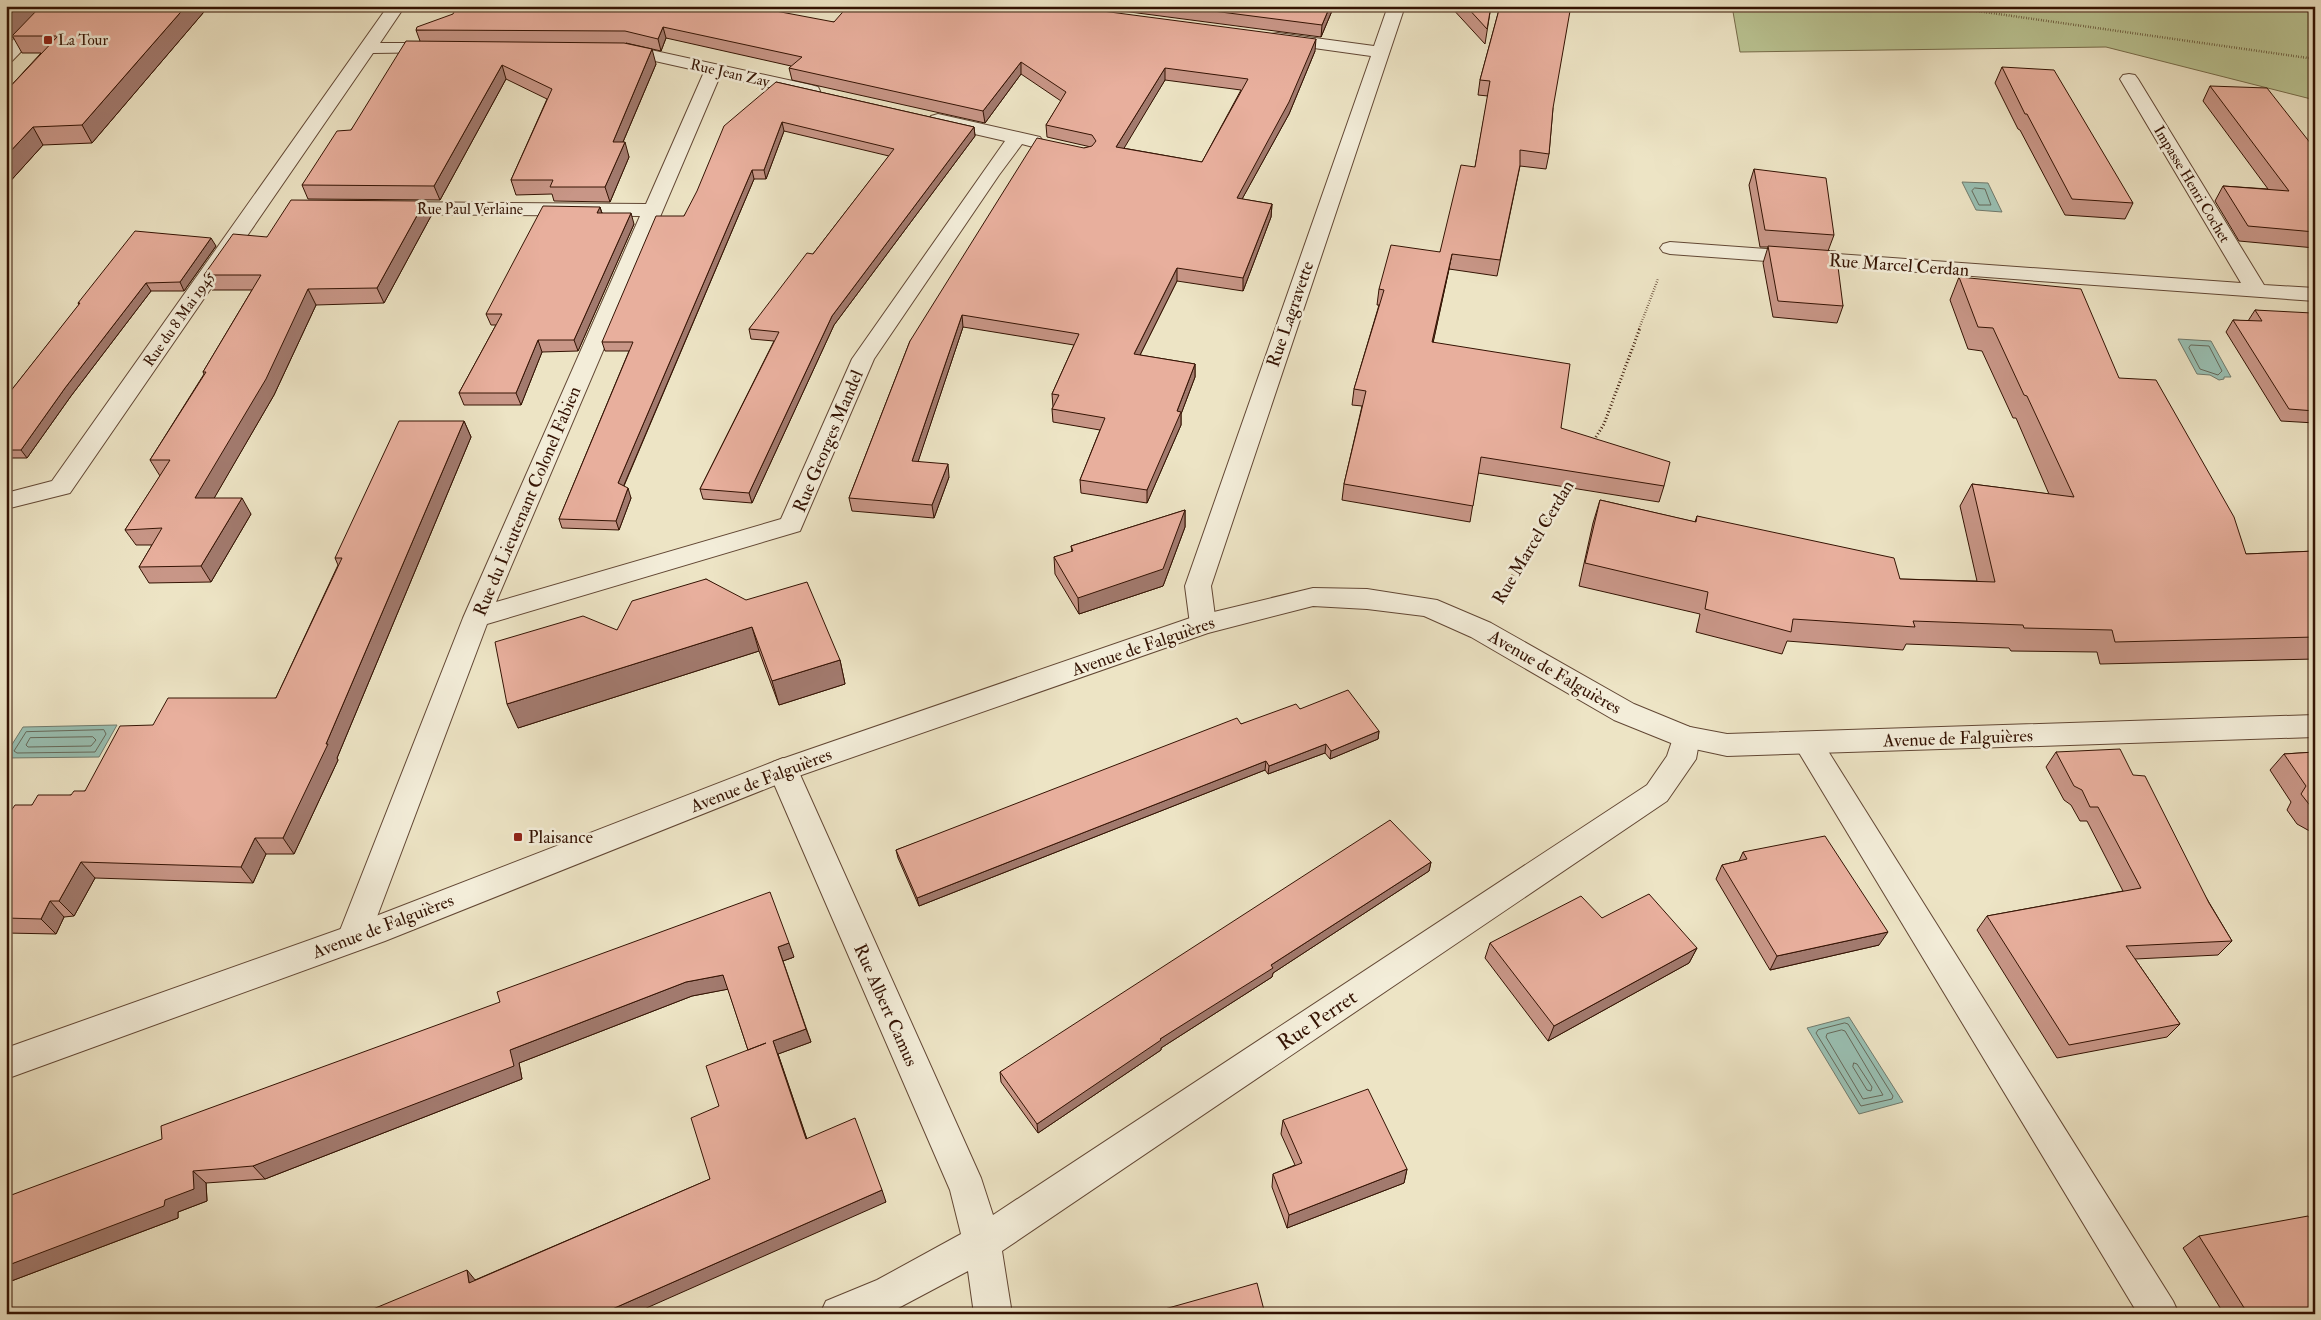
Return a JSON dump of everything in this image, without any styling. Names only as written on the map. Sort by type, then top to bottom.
[{"type":"street","points":[[6,57],[57,6]]},
{"type":"street","name":"Rue du 8 Mai 1945","points":[[6,501],[61,487],[267,207],[368,48],[397,6]]},
{"type":"street","name":"Rue Lagravette","points":[[1202,624],[1198,586],[1397,6]]},
{"type":"street","points":[[1262,36],[1380,52]]},
{"type":"street","points":[[368,48],[458,48]]},
{"type":"street","name":"Rue Jean Zay","points":[[598,50],[628,50],[828,95]]},
{"type":"street","name":"Rue du Lieutenant Colonel Fabien","points":[[353,938],[476,618],[714,70]]},
{"type":"street","name":"Impasse Henri Cochet","points":[[2129,79],[2256,290]]},
{"type":"street","points":[[923,116],[1047,144]]},
{"type":"street","name":"Rue Georges Mandel","points":[[476,618],[792,525],[863,359],[992,172],[1018,138]]},
{"type":"street","name":"Rue Paul Verlaine","points":[[376,208],[654,210]]},
{"type":"street","name":"Rue Marcel Cerdan","points":[[1670,248],[2315,295]]},
{"type":"street","name":"Avenue de Falguières","points":[[6,1064],[353,938],[783,770],[1202,624],[1313,597],[1367,599],[1428,606],[1481,630],[1624,712],[1686,737],[1727,745],[2315,726]]},
{"type":"street","name":"Rue Perret","points":[[839,1314],[889,1294],[982,1243],[1657,793],[1681,759],[1686,737]]},
{"type":"street","points":[[1808,743],[2160,1314]]},
{"type":"street","name":"Rue Albert Camus","points":[[783,770],[968,1190],[982,1243]]},
{"type":"street","points":[[982,1243],[993,1314]]},
{"type":"path","points":[[1942,6],[2315,59]]},
{"type":"path","points":[[1594,440],[1604,424],[1670,248]]},
{"type":"path","name":"Rue Marcel Cerdan","points":[[1481,630],[1569,481]]},
{"type":"green space","points":[[1732,6],[2315,6],[2315,100],[2106,47],[1740,52]]},
{"type":"water","points":[[1962,182],[1988,183],[2002,212],[1976,210]]},
{"type":"water","points":[[2178,339],[2211,341],[2231,377],[2224,377],[2224,379],[2219,380],[2210,375],[2197,374]]},
{"type":"water","points":[[117,725],[99,757],[6,758],[6,754],[23,727]]},
{"type":"water","points":[[1849,1017],[1903,1102],[1859,1114],[1807,1028]]},
{"type":"building","points":[[6,6],[18,6],[6,17]]},
{"type":"building","points":[[41,6],[186,6],[82,125],[33,127],[6,156],[6,91],[58,36],[12,36]]},
{"type":"building","points":[[457,6],[749,6],[834,22],[848,6],[1064,6],[1316,39],[1289,102],[1237,198],[1272,204],[1243,278],[1177,268],[1134,354],[1195,364],[1177,411],[1181,412],[1147,490],[1080,480],[1105,418],[1052,409],[1059,395],[1052,394],[1079,334],[962,315],[912,461],[948,464],[932,505],[849,498],[910,341],[1037,138],[1084,148],[1092,146],[1096,141],[1092,135],[1046,125],[1066,92],[1021,62],[983,111],[789,68],[802,57],[663,27],[658,39],[625,31],[416,30],[417,27],[453,14]],"holes":[[[1165,68],[1248,79],[1202,162],[1116,147]]]},
{"type":"building","points":[[1174,6],[1330,6],[1322,25]]},
{"type":"building","points":[[1466,6],[1491,6],[1487,29]]},
{"type":"building","points":[[1500,6],[1527,6],[1570,11],[1553,108],[1549,154],[1520,150],[1520,165],[1500,260],[1452,254],[1432,342],[1570,364],[1561,428],[1670,462],[1664,486],[1481,457],[1473,506],[1344,484],[1366,391],[1354,389],[1384,290],[1379,289],[1391,245],[1440,252],[1461,165],[1475,167],[1490,81],[1480,80]]},
{"type":"building","points":[[406,41],[624,43],[652,49],[613,142],[625,142],[605,187],[550,187],[553,180],[511,180],[552,89],[502,65],[434,186],[302,185],[337,131],[351,130]]},
{"type":"building","points":[[2002,67],[2054,70],[2133,203],[2072,199],[2027,114],[2025,114]]},
{"type":"building","points":[[776,82],[974,127],[832,316],[749,493],[700,489],[779,332],[749,329],[807,253],[813,254],[894,149],[782,122],[764,170],[752,170],[618,483],[628,488],[616,521],[559,519],[633,342],[602,342],[656,216],[684,216],[697,191],[724,126]]},
{"type":"building","points":[[2210,86],[2267,88],[2315,149],[2315,232],[2248,226],[2223,186],[2289,191]]},
{"type":"building","points":[[1754,169],[1826,178],[1834,235],[1765,230]]},
{"type":"building","points":[[291,200],[425,201],[377,288],[308,289],[266,379],[195,498],[242,498],[201,566],[139,567],[162,528],[125,530],[170,460],[150,460],[206,372],[203,372],[261,275],[204,275],[233,234],[267,237]]},
{"type":"building","points":[[543,206],[600,207],[597,213],[631,213],[574,340],[538,340],[516,393],[459,393],[502,314],[486,314]]},
{"type":"building","points":[[135,231],[211,238],[180,282],[146,283],[65,388],[21,450],[6,450],[6,397]]},
{"type":"building","points":[[1768,246],[1836,251],[1843,306],[1778,301]]},
{"type":"building","points":[[1959,277],[2081,289],[2119,378],[2156,380],[2234,517],[2246,554],[2315,551],[2315,637],[2115,642],[2112,630],[2024,628],[2023,625],[1913,621],[1915,627],[1793,619],[1791,632],[1705,609],[1708,592],[1585,563],[1600,500],[1696,522],[1697,516],[1894,558],[1900,579],[1995,582],[1972,484],[2074,497],[1993,328],[1978,327]]},
{"type":"building","points":[[2255,310],[2312,313],[2315,318],[2315,411],[2289,409],[2233,320],[2262,321]]},
{"type":"building","points":[[399,421],[464,421],[326,744],[328,744],[283,838],[255,838],[241,867],[81,862],[59,901],[50,901],[41,919],[6,918],[6,818],[15,805],[32,805],[38,795],[71,795],[74,791],[85,791],[120,726],[153,725],[168,698],[276,698],[342,558],[335,558]]},
{"type":"building","points":[[1185,510],[1163,569],[1078,598],[1054,557],[1073,551],[1071,546]]},
{"type":"building","points":[[706,579],[746,600],[807,582],[840,660],[772,681],[752,627],[507,704],[495,642],[583,616],[617,630],[632,601]]},
{"type":"building","points":[[1348,690],[1379,731],[1331,751],[1326,744],[1269,766],[1266,761],[917,898],[896,850],[1237,718],[1241,724],[1296,704],[1300,709]]},
{"type":"building","points":[[2120,749],[2133,775],[2145,776],[2209,903],[2232,941],[2126,946],[2180,1024],[2069,1045],[1987,916],[2141,888],[2098,807],[2090,807],[2082,790],[2074,786],[2056,752]]},
{"type":"building","points":[[2315,752],[2315,810],[2301,794],[2306,786],[2284,754]]},
{"type":"building","points":[[1390,820],[1431,862],[1271,965],[1273,968],[1160,1039],[1037,1124],[1000,1072]]},
{"type":"building","points":[[1825,836],[1888,932],[1777,956],[1722,865],[1747,859],[1743,852]]},
{"type":"building","points":[[770,892],[789,943],[778,947],[806,1029],[773,1041],[806,1139],[855,1118],[882,1190],[601,1314],[361,1314],[467,1270],[469,1283],[710,1179],[691,1118],[719,1106],[706,1066],[748,1050],[723,975],[686,982],[510,1050],[514,1066],[253,1166],[193,1171],[194,1189],[165,1200],[164,1206],[6,1266],[6,1197],[162,1139],[161,1126],[500,1002],[497,992]]},
{"type":"building","points":[[1649,894],[1697,948],[1554,1026],[1490,943],[1581,896],[1602,918]]},
{"type":"building","points":[[1368,1089],[1407,1169],[1289,1215],[1273,1174],[1302,1163],[1283,1120]]},
{"type":"building","points":[[2308,1216],[2315,1225],[2315,1314],[2248,1314],[2199,1236]]},
{"type":"building","points":[[1257,1283],[1265,1314],[1147,1314]]},
{"type":"place","name":"La Tour","points":[[48,40]]},
{"type":"place","name":"Plaisance","points":[[518,837]]}]
